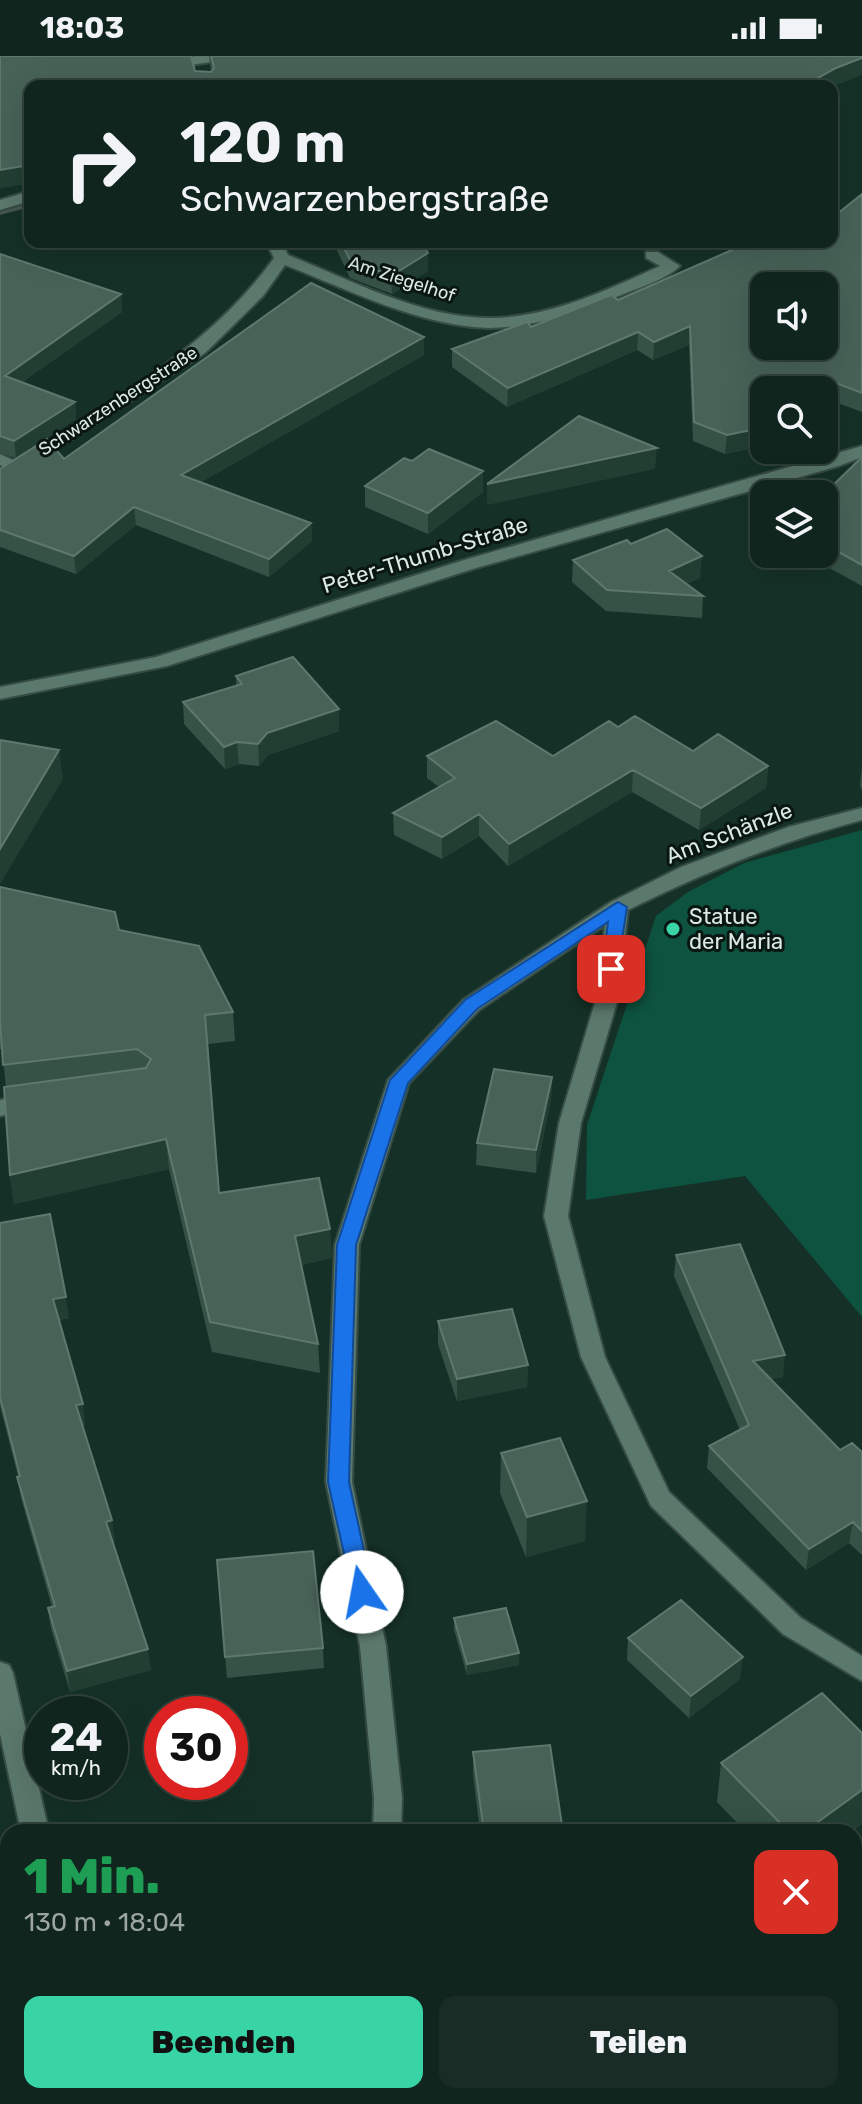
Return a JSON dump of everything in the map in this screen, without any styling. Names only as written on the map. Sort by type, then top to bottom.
[{"type":"street","points":[[145,66],[201,68],[225,56]]},
{"type":"street","points":[[0,205],[24,198]]},
{"type":"street","name":"Am Ziegelhof","points":[[278,250],[450,317],[489,323],[575,308],[672,266],[652,255]]},
{"type":"street","name":"Schwarzenbergstraße","points":[[0,480],[17,466],[199,350],[257,293],[278,250]]},
{"type":"street","name":"Peter-Thumb-Straße","points":[[0,693],[160,662],[470,564],[833,462],[862,451]]},
{"type":"street","points":[[0,459],[17,466]]},
{"type":"street","name":"Am Schänzle","points":[[618,907],[688,872],[795,832],[862,814]]},
{"type":"street","points":[[618,907],[607,999],[570,1123],[556,1216],[593,1357],[660,1499],[792,1626],[862,1670]]},
{"type":"street","points":[[387,1824],[388,1798],[373,1646],[339,1482],[347,1245],[399,1080],[471,1005],[618,907]]},
{"type":"street","points":[[0,1108],[15,1103],[62,1098]]},
{"type":"street","points":[[0,1673],[33,1824]]},
{"type":"green space","points":[[862,830],[862,1317],[745,1176],[586,1200],[587,1125],[656,916],[688,892],[744,863]]},
{"type":"building","points":[[0,56],[191,56],[195,71],[211,72],[214,68],[211,56],[862,56],[815,80],[24,80],[24,166],[0,170]]},
{"type":"building","points":[[862,194],[862,393],[838,384],[838,376],[750,376],[750,430],[727,435],[694,422],[690,326],[654,342],[638,332],[508,388],[452,349],[527,322],[531,327],[611,295],[618,300],[736,248],[838,248],[838,213]]},
{"type":"building","points":[[344,248],[425,248],[428,253],[391,276],[350,260]]},
{"type":"building","points":[[0,254],[121,294],[5,376],[75,402],[14,441],[0,436]]},
{"type":"building","points":[[311,283],[424,337],[181,475],[311,523],[269,559],[134,507],[74,556],[0,530],[0,469],[47,439],[64,459]]},
{"type":"building","points":[[579,416],[657,448],[487,484]]},
{"type":"building","points":[[429,449],[483,471],[428,513],[365,486],[404,458],[412,461]]},
{"type":"building","points":[[862,457],[862,565],[838,552],[838,480]]},
{"type":"building","points":[[667,529],[702,556],[669,571],[703,596],[607,590],[573,560],[627,540],[631,544]]},
{"type":"building","points":[[293,657],[339,709],[267,733],[258,744],[237,742],[224,747],[183,702],[242,684],[236,676]]},
{"type":"building","points":[[635,716],[693,751],[718,734],[768,766],[701,808],[633,770],[509,844],[479,814],[442,837],[393,813],[455,778],[427,756],[496,721],[553,756],[609,721],[618,727]]},
{"type":"building","points":[[0,740],[59,750],[0,849]]},
{"type":"building","points":[[0,887],[115,912],[119,930],[199,946],[233,1012],[205,1015],[219,1193],[319,1178],[330,1229],[295,1236],[318,1344],[210,1322],[166,1139],[10,1175],[4,1087],[146,1068],[151,1059],[137,1049],[3,1065]]},
{"type":"building","points":[[494,1069],[552,1077],[536,1150],[477,1143]]},
{"type":"building","points":[[50,1214],[66,1297],[53,1299],[83,1404],[76,1405],[112,1520],[106,1522],[148,1649],[67,1671],[48,1608],[55,1606],[17,1477],[20,1476],[0,1397],[0,1223]]},
{"type":"building","points":[[740,1244],[785,1355],[753,1361],[840,1450],[852,1443],[862,1452],[862,1531],[853,1522],[809,1549],[709,1446],[749,1425],[676,1255]]},
{"type":"building","points":[[512,1309],[528,1365],[457,1379],[438,1321]]},
{"type":"building","points":[[560,1438],[587,1501],[527,1517],[501,1453]]},
{"type":"building","points":[[313,1551],[323,1648],[225,1657],[217,1560]]},
{"type":"building","points":[[681,1600],[743,1657],[691,1696],[628,1638]]},
{"type":"building","points":[[506,1608],[519,1653],[467,1664],[454,1618]]},
{"type":"building","points":[[822,1693],[862,1733],[862,1790],[815,1824],[781,1824],[721,1763]]},
{"type":"building","points":[[550,1745],[562,1824],[483,1824],[473,1752]]},
{"type":"waterway","points":[[0,212],[24,205]]},
{"type":"place","name":"Statue der Maria","points":[[673,929]]},
{"type":"route","points":[[362,1592],[339,1482],[347,1245],[399,1080],[471,1005],[618,907],[611,969]]}]
